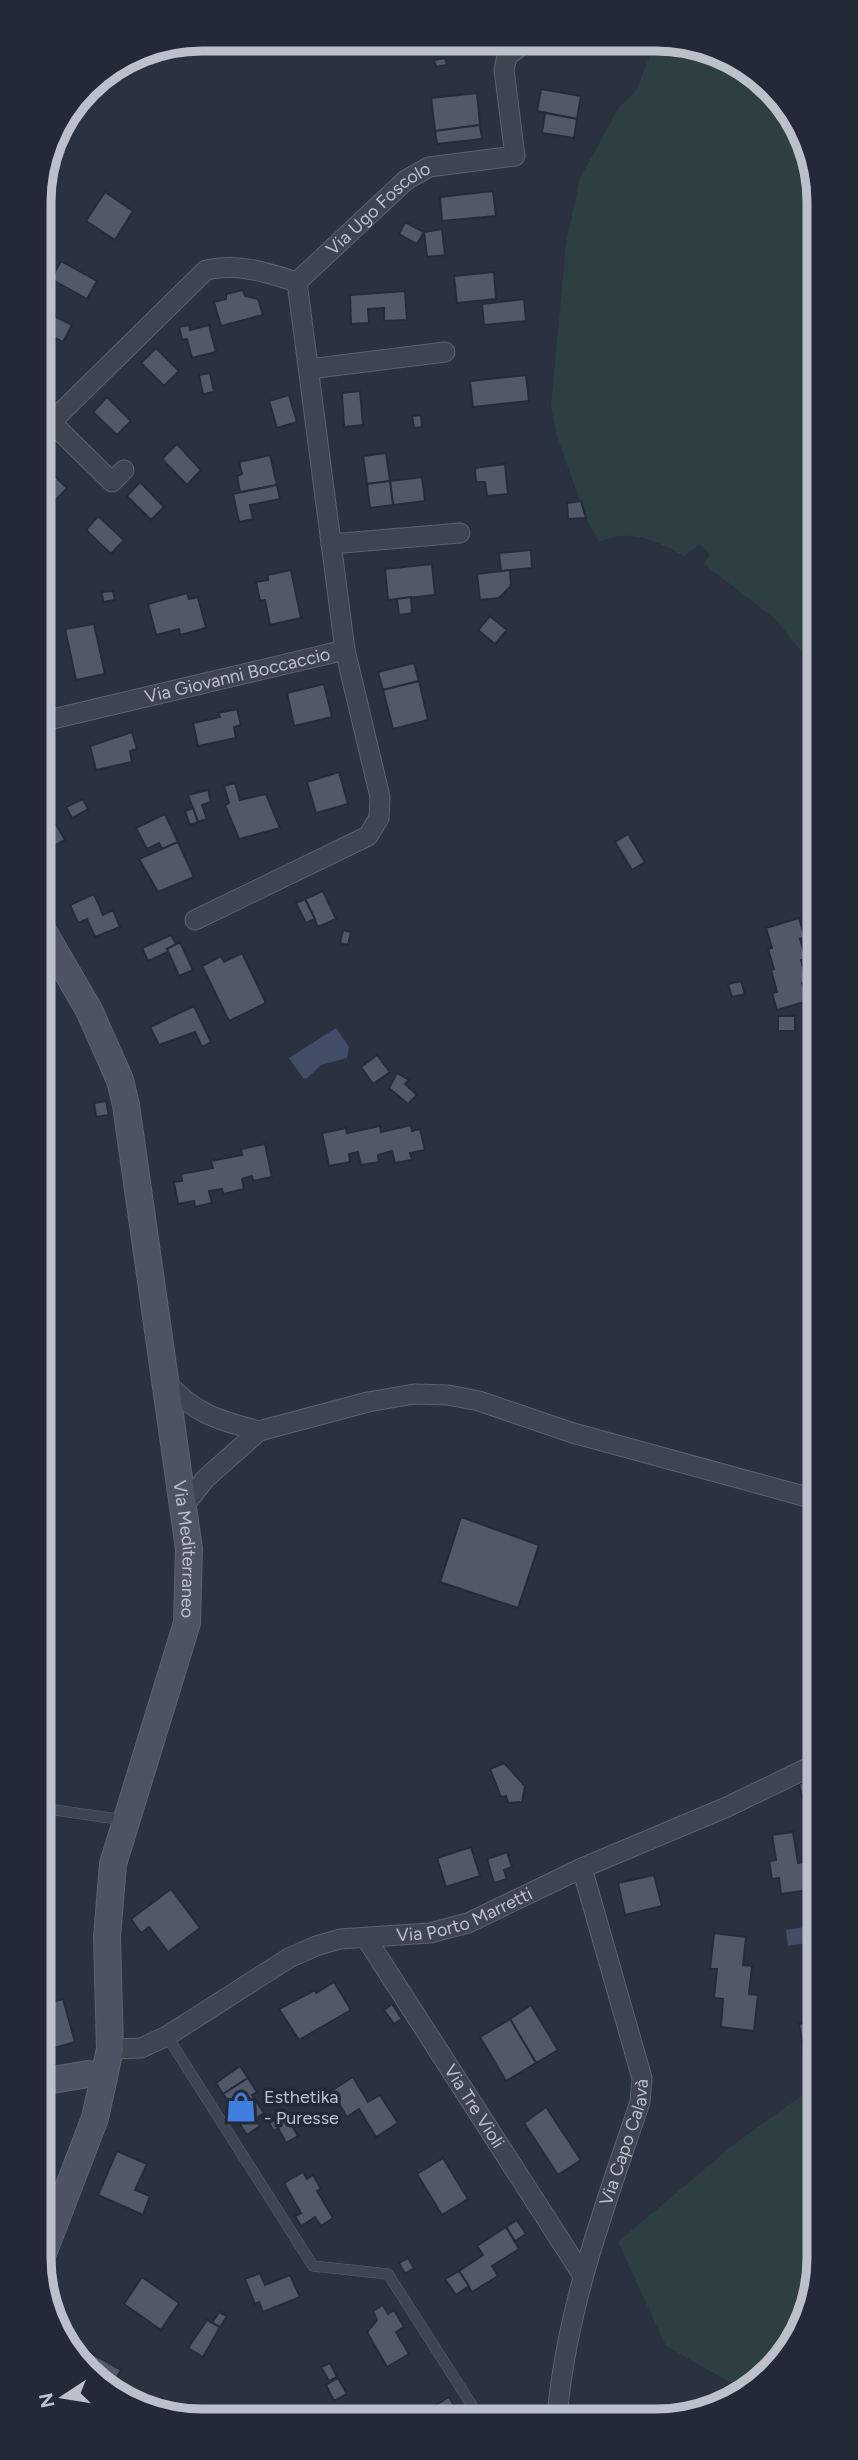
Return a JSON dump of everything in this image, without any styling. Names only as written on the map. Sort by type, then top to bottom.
[{"type":"street","name":"Via Ugo Foscolo","points":[[297,282],[406,180],[429,167],[515,156],[504,70],[507,56],[514,51]]},
{"type":"street","points":[[51,422],[206,270],[229,265],[247,266],[297,282],[345,650]]},
{"type":"street","points":[[309,369],[445,352]]},
{"type":"street","points":[[51,433],[112,482],[124,470]]},
{"type":"street","points":[[331,544],[460,533]]},
{"type":"street","name":"Via Giovanni Boccaccio","points":[[51,719],[345,650],[380,797],[379,818],[368,836],[195,920]]},
{"type":"street","name":"Via Mediterraneo","points":[[51,945],[89,1010],[120,1080],[189,1549],[187,1623],[113,1864],[108,1896],[110,2049],[95,2118],[51,2233]]},
{"type":"street","points":[[166,1382],[185,1404],[221,1421],[259,1431]]},
{"type":"street","points":[[183,1507],[205,1479],[259,1431],[368,1402],[414,1394],[448,1395],[478,1401],[573,1433],[807,1497]]},
{"type":"street","name":"Via Porto Marretti","points":[[110,2049],[141,2048],[167,2036],[289,1958],[328,1943],[366,1937],[430,1933],[468,1923],[582,1868],[727,1807],[807,1768]]},
{"type":"street","name":"Via Capo Calavà","points":[[558,2409],[561,2362],[582,2274],[640,2102],[642,2078],[582,1868]]},
{"type":"street","name":"Via Tre Violi","points":[[366,1937],[582,2274]]},
{"type":"street","points":[[51,2080],[88,2074],[104,2077]]},
{"type":"lane","points":[[51,1809],[125,1820]]},
{"type":"lane","points":[[167,2036],[313,2266],[388,2274],[474,2409]]},
{"type":"shaded area","points":[[652,51],[676,52],[714,62],[732,71],[763,95],[787,126],[799,153],[806,182],[807,202],[807,658],[775,619],[704,564],[710,555],[700,544],[684,556],[653,541],[632,536],[599,542],[586,518],[556,433],[551,406],[566,244],[580,178],[618,109],[637,89]]},
{"type":"shaded area","points":[[807,2092],[807,2268],[802,2297],[796,2316],[776,2350],[763,2365],[736,2386],[666,2346],[618,2242],[733,2145]]},
{"type":"water","points":[[336,1028],[349,1047],[347,1058],[321,1065],[307,1078],[303,1078],[289,1058]]},
{"type":"water","points":[[807,1927],[807,1943],[788,1946],[786,1930]]},
{"type":"building","points":[[445,58],[447,65],[436,67],[434,60]]},
{"type":"building","points":[[541,89],[581,96],[577,119],[537,111]]},
{"type":"building","points":[[477,93],[480,125],[435,131],[431,98]]},
{"type":"building","points":[[545,113],[577,119],[574,138],[542,133]]},
{"type":"building","points":[[480,125],[482,139],[437,144],[435,131]]},
{"type":"building","points":[[493,191],[496,216],[442,221],[440,197]]},
{"type":"building","points":[[105,192],[133,211],[115,240],[86,221]]},
{"type":"building","points":[[405,222],[424,232],[417,244],[399,234]]},
{"type":"building","points":[[442,229],[445,255],[427,257],[424,232]]},
{"type":"building","points":[[61,261],[97,281],[87,299],[51,279]]},
{"type":"building","points":[[494,272],[496,299],[457,303],[454,276]]},
{"type":"building","points":[[243,290],[245,296],[258,299],[263,315],[221,326],[214,302],[226,299],[226,294]]},
{"type":"building","points":[[405,291],[407,320],[384,321],[384,308],[368,309],[369,323],[351,324],[350,295]]},
{"type":"building","points":[[524,299],[526,321],[484,325],[482,304]]},
{"type":"building","points":[[51,314],[72,325],[63,342],[51,336]]},
{"type":"building","points":[[189,325],[190,330],[209,325],[216,352],[192,358],[187,339],[182,340],[179,327]]},
{"type":"building","points":[[156,348],[179,371],[164,386],[141,363]]},
{"type":"building","points":[[210,373],[214,392],[203,394],[199,375]]},
{"type":"building","points":[[526,375],[529,401],[473,407],[470,381]]},
{"type":"building","points":[[360,391],[363,425],[344,427],[342,393]]},
{"type":"building","points":[[289,395],[297,422],[277,428],[269,401]]},
{"type":"building","points":[[107,397],[131,421],[117,435],[93,412]]},
{"type":"building","points":[[421,415],[422,427],[414,428],[412,416]]},
{"type":"building","points":[[177,444],[201,470],[187,485],[162,459]]},
{"type":"building","points":[[386,453],[390,481],[367,484],[363,456]]},
{"type":"building","points":[[270,455],[277,485],[240,492],[237,476],[242,474],[239,462]]},
{"type":"building","points":[[505,464],[508,494],[487,496],[485,482],[476,482],[475,468]]},
{"type":"building","points":[[51,473],[67,488],[55,501],[51,498]]},
{"type":"building","points":[[422,477],[425,501],[393,505],[390,481]]},
{"type":"building","points":[[390,481],[393,505],[370,508],[367,484]]},
{"type":"building","points":[[140,482],[164,507],[151,520],[127,496]]},
{"type":"building","points":[[277,485],[280,499],[250,505],[253,519],[239,522],[233,494]]},
{"type":"building","points":[[581,501],[586,518],[568,519],[567,503]]},
{"type":"building","points":[[98,516],[124,540],[111,554],[86,530]]},
{"type":"building","points":[[531,550],[532,568],[501,571],[499,553]]},
{"type":"building","points":[[432,564],[435,595],[388,600],[385,569]]},
{"type":"building","points":[[291,570],[301,618],[270,625],[265,600],[260,601],[256,582],[268,580],[268,575]]},
{"type":"building","points":[[510,570],[511,586],[499,598],[480,600],[477,574]]},
{"type":"building","points":[[113,591],[115,600],[103,602],[102,592]]},
{"type":"building","points":[[187,593],[189,599],[198,597],[206,628],[180,635],[179,629],[156,635],[148,604]]},
{"type":"building","points":[[411,597],[412,613],[399,615],[397,599]]},
{"type":"building","points":[[490,616],[507,630],[495,644],[478,630]]},
{"type":"building","points":[[94,624],[105,674],[76,680],[65,629]]},
{"type":"building","points":[[414,663],[419,681],[383,690],[378,672]]},
{"type":"building","points":[[419,681],[428,720],[393,729],[383,690]]},
{"type":"building","points":[[324,684],[332,717],[294,726],[287,693]]},
{"type":"building","points":[[237,709],[241,725],[234,727],[236,738],[198,746],[193,723],[220,717],[218,713]]},
{"type":"building","points":[[132,732],[137,749],[130,751],[132,762],[96,770],[90,746]]},
{"type":"building","points":[[339,772],[348,804],[316,813],[307,782]]},
{"type":"building","points":[[235,783],[240,800],[266,794],[280,828],[239,839],[225,805],[229,803],[224,786]]},
{"type":"building","points":[[208,790],[211,802],[202,805],[207,819],[198,822],[188,795]]},
{"type":"building","points":[[83,799],[88,809],[72,818],[66,807]]},
{"type":"building","points":[[193,808],[198,822],[190,825],[185,811]]},
{"type":"building","points":[[165,814],[178,842],[162,849],[159,843],[147,849],[136,828]]},
{"type":"building","points":[[51,816],[65,840],[51,847]]},
{"type":"building","points":[[628,834],[645,862],[632,870],[615,842]]},
{"type":"building","points":[[178,842],[194,877],[158,892],[139,859]]},
{"type":"building","points":[[323,891],[336,919],[318,927],[305,899]]},
{"type":"building","points":[[94,894],[103,915],[113,910],[120,927],[95,937],[87,919],[78,923],[70,905]]},
{"type":"building","points":[[305,899],[315,919],[306,923],[296,903]]},
{"type":"building","points":[[799,918],[805,938],[800,939],[806,959],[801,960],[807,981],[802,983],[807,1001],[777,1010],[772,993],[777,992],[771,970],[774,969],[768,949],[772,948],[766,928]]},
{"type":"building","points":[[343,930],[351,932],[348,945],[340,943]]},
{"type":"building","points":[[171,935],[176,944],[167,949],[168,952],[148,961],[142,948]]},
{"type":"building","points":[[180,942],[193,970],[179,976],[167,949]]},
{"type":"building","points":[[242,953],[266,1003],[229,1021],[202,966],[221,956],[224,962]]},
{"type":"building","points":[[741,981],[745,994],[732,997],[728,984]]},
{"type":"building","points":[[194,1006],[211,1042],[202,1047],[195,1032],[159,1045],[150,1027]]},
{"type":"building","points":[[778,1016],[795,1016],[795,1031],[778,1031]]},
{"type":"building","points":[[377,1055],[390,1072],[373,1084],[361,1067]]},
{"type":"building","points":[[397,1073],[409,1080],[405,1084],[417,1095],[408,1104],[389,1088]]},
{"type":"building","points":[[106,1101],[109,1115],[96,1117],[94,1103]]},
{"type":"building","points":[[411,1125],[412,1131],[420,1129],[425,1150],[410,1153],[412,1160],[395,1163],[392,1151],[378,1155],[379,1162],[361,1165],[358,1152],[349,1154],[350,1162],[329,1166],[322,1133],[346,1128],[347,1133],[380,1126],[381,1132]]},
{"type":"building","points":[[265,1144],[272,1177],[253,1181],[252,1176],[242,1179],[244,1189],[223,1194],[222,1189],[209,1191],[212,1203],[195,1207],[194,1201],[178,1204],[174,1182],[182,1181],[181,1174],[213,1168],[211,1161],[242,1155],[241,1149]]},
{"type":"building","points":[[461,1517],[539,1545],[518,1608],[440,1582]]},
{"type":"building","points":[[504,1763],[525,1786],[522,1802],[508,1803],[506,1796],[501,1797],[490,1769]]},
{"type":"building","points":[[807,1780],[807,1796],[802,1797],[799,1784]]},
{"type":"building","points":[[793,1832],[798,1863],[804,1862],[807,1890],[781,1894],[779,1878],[772,1879],[769,1861],[776,1860],[772,1835]]},
{"type":"building","points":[[471,1847],[480,1876],[446,1887],[437,1858]]},
{"type":"building","points":[[507,1852],[512,1867],[504,1870],[507,1879],[494,1883],[487,1859]]},
{"type":"building","points":[[654,1875],[662,1906],[625,1915],[618,1883]]},
{"type":"building","points":[[171,1889],[200,1928],[168,1952],[149,1927],[141,1933],[131,1919]]},
{"type":"building","points":[[714,1933],[746,1937],[743,1965],[752,1966],[749,1994],[758,1995],[754,2031],[721,2027],[723,1999],[714,1998],[717,1969],[710,1969]]},
{"type":"building","points":[[334,1982],[351,2010],[299,2040],[279,2009]]},
{"type":"building","points":[[63,1999],[75,2042],[51,2049],[51,2002]]},
{"type":"building","points":[[392,2004],[402,2019],[394,2024],[384,2010]]},
{"type":"building","points":[[531,2005],[558,2050],[536,2063],[510,2019]]},
{"type":"building","points":[[510,2019],[536,2063],[506,2081],[480,2037]]},
{"type":"building","points":[[807,2022],[806,2062],[799,2024]]},
{"type":"building","points":[[240,2066],[248,2078],[223,2094],[216,2083]]},
{"type":"building","points":[[353,2077],[368,2102],[380,2095],[398,2123],[376,2137],[359,2109],[347,2117],[331,2091]]},
{"type":"building","points":[[248,2078],[257,2092],[252,2095],[264,2113],[255,2119],[260,2126],[247,2135],[223,2094]]},
{"type":"building","points":[[546,2107],[581,2160],[558,2175],[524,2123]]},
{"type":"building","points":[[285,2114],[298,2136],[286,2143],[278,2128],[274,2131],[269,2123]]},
{"type":"building","points":[[117,2151],[147,2164],[135,2190],[150,2196],[143,2215],[98,2195]]},
{"type":"building","points":[[443,2158],[468,2199],[442,2215],[417,2174]]},
{"type":"building","points":[[303,2172],[307,2179],[313,2175],[321,2189],[317,2191],[333,2218],[321,2226],[315,2217],[301,2226],[295,2216],[301,2213],[284,2183]]},
{"type":"building","points":[[517,2220],[526,2234],[515,2241],[506,2227]]},
{"type":"building","points":[[506,2227],[519,2249],[492,2266],[498,2276],[472,2292],[459,2271],[483,2255],[477,2246]]},
{"type":"building","points":[[408,2258],[414,2268],[405,2274],[399,2263]]},
{"type":"building","points":[[459,2271],[469,2286],[456,2295],[445,2279]]},
{"type":"building","points":[[260,2273],[265,2285],[290,2275],[300,2297],[263,2312],[259,2302],[255,2304],[245,2279]]},
{"type":"building","points":[[142,2277],[179,2303],[161,2330],[124,2304]]},
{"type":"building","points":[[383,2305],[388,2314],[394,2310],[404,2327],[396,2332],[409,2354],[387,2367],[367,2332],[377,2320],[373,2311]]},
{"type":"building","points":[[219,2312],[227,2316],[220,2327],[212,2323]]},
{"type":"building","points":[[207,2320],[220,2327],[203,2357],[188,2348]]},
{"type":"building","points":[[80,2347],[121,2370],[114,2381],[98,2368],[98,2362],[92,2362]]},
{"type":"building","points":[[330,2363],[337,2377],[329,2381],[321,2367]]},
{"type":"building","points":[[338,2378],[347,2394],[334,2401],[326,2385]]},
{"type":"building","points":[[449,2397],[456,2409],[430,2409]]},
{"type":"place","name":"Esthetika - Puresse","points":[[241,2107]]}]
